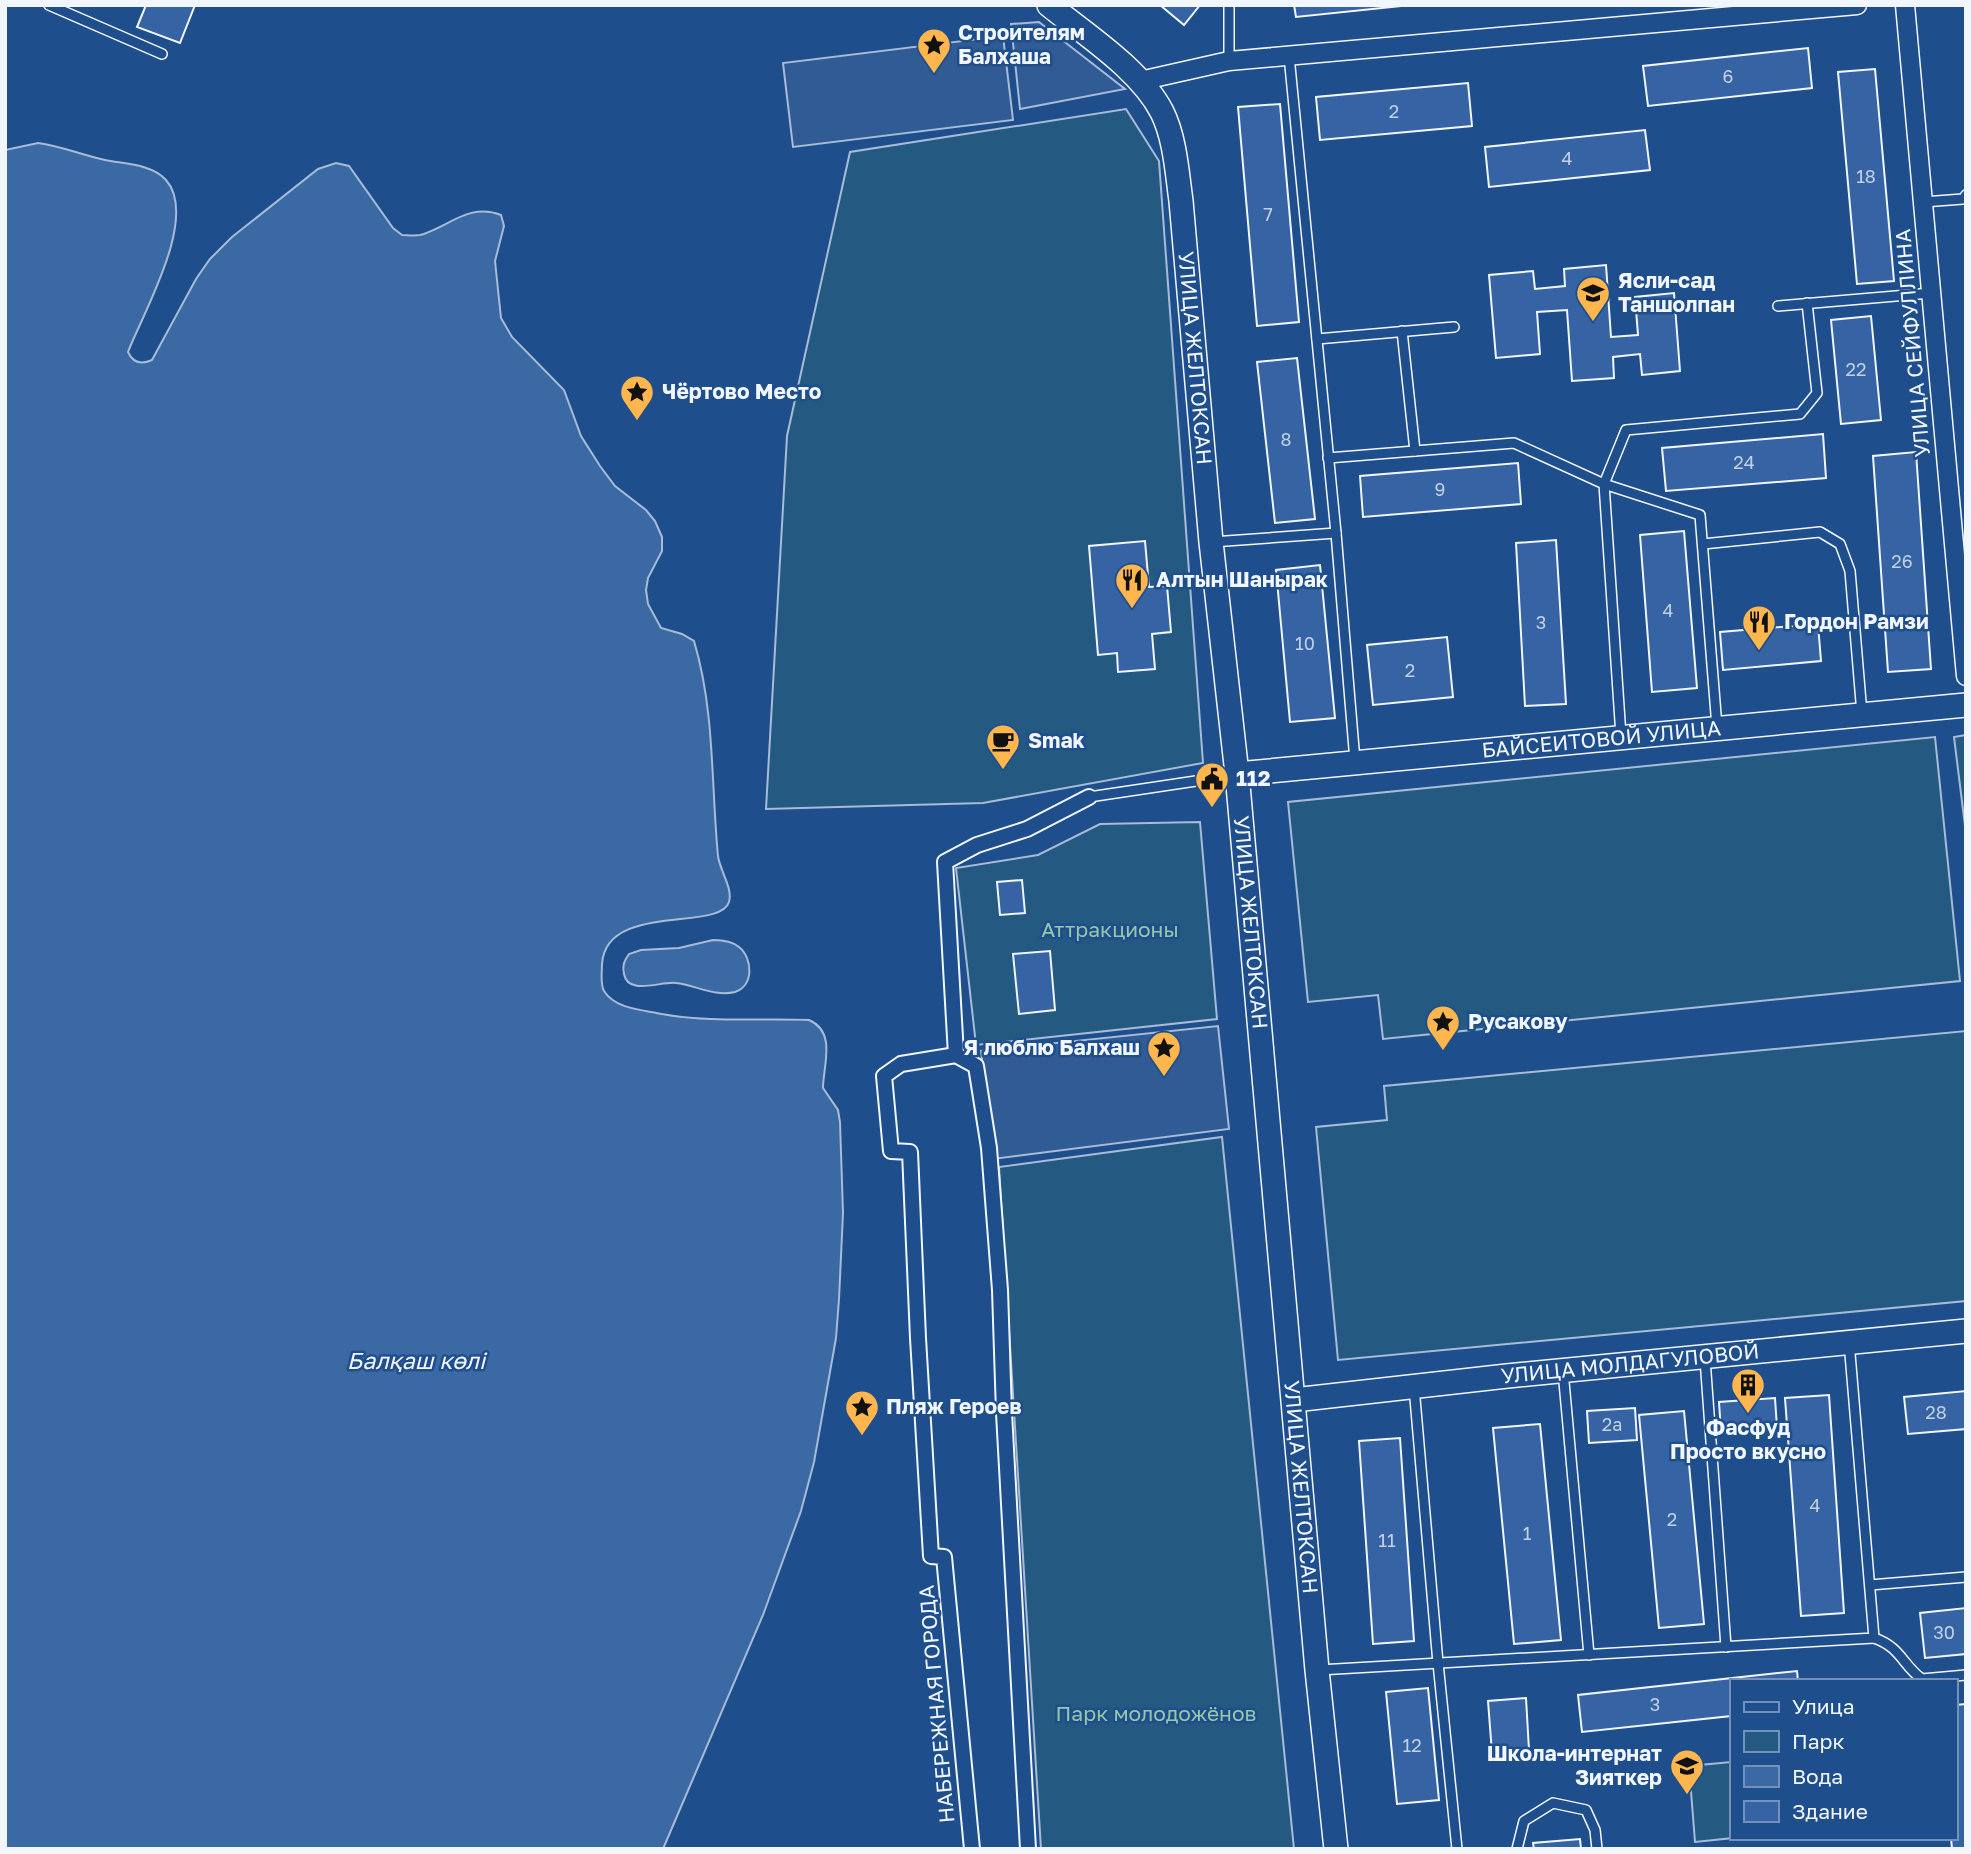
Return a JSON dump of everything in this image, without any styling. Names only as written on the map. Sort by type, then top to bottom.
[{"type":"street","name":"УЛИЦА ЖЕЛТОКСАН","points":[[1049,5],[1140,82],[1162,112],[1177,175],[1211,542],[1237,775],[1317,1670],[1336,1849]]},
{"type":"street","points":[[1140,82],[1228,61],[1857,5]]},
{"type":"street","name":"УЛИЦА СЕЙФУЛЛИНА","points":[[1905,5],[1966,676]]},
{"type":"street","name":"БАЙСЕИТОВОЙ УЛИЦА","points":[[1237,775],[1966,705]]},
{"type":"street","points":[[1028,1849],[1004,1413],[1000,1290],[989,1147],[976,1066],[956,1055],[945,862],[977,845],[1027,829],[1089,797]]},
{"type":"street","name":"НАБЕРЕЖНАЯ ГОРОДА","points":[[956,1055],[901,1063],[884,1076],[891,1151],[910,1152],[931,1556],[944,1557],[972,1849]]},
{"type":"street","name":"УЛИЦА МОЛДАГУЛОВОЙ","points":[[1294,1400],[1563,1370],[1966,1331]]},
{"type":"lane","points":[[49,5],[162,54]]},
{"type":"lane","points":[[1228,61],[1229,5]]},
{"type":"lane","points":[[1289,55],[1336,533],[1355,763]]},
{"type":"lane","points":[[1923,202],[1963,199],[1966,195]]},
{"type":"lane","points":[[1778,306],[1931,293]]},
{"type":"lane","points":[[1621,737],[1604,484],[1626,430],[1800,414],[1816,393],[1807,303]]},
{"type":"lane","points":[[1317,339],[1454,327]]},
{"type":"lane","points":[[1402,331],[1415,451]]},
{"type":"lane","points":[[1328,458],[1514,443],[1604,484],[1700,516],[1717,728]]},
{"type":"lane","points":[[1703,544],[1820,532],[1840,544],[1850,571],[1862,714]]},
{"type":"lane","points":[[1211,542],[1336,533]]},
{"type":"lane","points":[[1089,797],[1237,775]]},
{"type":"lane","points":[[1849,1342],[1874,1638]]},
{"type":"lane","points":[[1704,1356],[1726,1647]]},
{"type":"lane","points":[[1563,1370],[1589,1655]]},
{"type":"lane","points":[[1414,1386],[1457,1849]]},
{"type":"lane","points":[[1870,1585],[1966,1577]]},
{"type":"lane","points":[[1317,1670],[1874,1638],[1885,1642],[1905,1658],[1922,1679],[1966,1675]]},
{"type":"lane","points":[[1517,1849],[1524,1821],[1553,1803],[1586,1811],[1595,1830],[1597,1849]]},
{"type":"green space","points":[[1126,109],[1159,161],[1203,763],[983,803],[766,809],[787,436],[850,152]]},
{"type":"green space","points":[[1966,735],[1966,834],[1954,737]]},
{"type":"green space","points":[[1935,737],[1960,981],[1383,1039],[1378,995],[1308,1002],[1288,802]]},
{"type":"green space","name":"Аттракционы","points":[[1200,822],[1217,1019],[976,1045],[956,868],[1038,855],[1100,824]]},
{"type":"green space","points":[[1966,1031],[1966,1301],[1338,1360],[1316,1127],[1387,1120],[1384,1086]]},
{"type":"green space","name":"Парк молодожёнов","points":[[1222,1137],[1294,1849],[1041,1849],[999,1167]]},
{"type":"green space","points":[[1730,1762],[1730,1838],[1695,1842],[1689,1766]]},
{"type":"shaded area","points":[[1039,22],[1125,89],[1020,109],[1011,24]]},
{"type":"shaded area","points":[[1003,36],[1013,120],[793,147],[783,63]]},
{"type":"shaded area","points":[[1218,1026],[1229,1129],[993,1159],[981,1051]]},
{"type":"water","name":"Балқаш көлі","points":[[38,143],[153,171],[166,180],[174,196],[176,217],[165,265],[128,352],[132,359],[141,363],[152,360],[196,279],[210,259],[232,237],[318,169],[336,163],[349,166],[393,228],[402,235],[430,232],[468,214],[489,212],[501,215],[504,226],[495,261],[501,318],[512,337],[564,390],[581,436],[600,466],[615,486],[646,510],[655,521],[662,537],[662,551],[648,578],[648,604],[661,628],[682,634],[694,641],[706,694],[718,856],[730,897],[721,911],[706,916],[642,925],[622,932],[608,945],[602,964],[603,988],[615,1002],[638,1010],[680,1017],[809,1020],[818,1025],[826,1041],[823,1088],[838,1110],[840,1122],[843,1213],[836,1338],[814,1462],[801,1511],[763,1615],[663,1849],[5,1849],[5,150]]},
{"type":"water","points":[[713,940],[733,943],[747,958],[749,971],[746,984],[735,992],[713,992],[676,983],[638,986],[627,981],[624,974],[623,966],[629,954],[641,950],[679,948]]},
{"type":"building","points":[[146,5],[195,5],[180,43],[137,27]]},
{"type":"building","points":[[1160,5],[1200,5],[1184,25]]},
{"type":"building","points":[[1294,5],[1411,5],[1296,17]]},
{"type":"building","points":[[1808,48],[1812,88],[1648,106],[1643,66]]},
{"type":"building","points":[[1875,69],[1894,281],[1857,284],[1838,72]]},
{"type":"building","points":[[1468,83],[1472,126],[1320,140],[1316,97]]},
{"type":"building","points":[[1280,104],[1299,322],[1257,326],[1238,107]]},
{"type":"building","points":[[1645,130],[1650,170],[1489,187],[1485,147]]},
{"type":"building","points":[[1606,265],[1611,337],[1638,335],[1635,297],[1674,293],[1680,371],[1642,375],[1640,354],[1613,357],[1614,378],[1572,381],[1567,310],[1537,312],[1540,354],[1496,358],[1489,275],[1533,271],[1535,289],[1565,286],[1564,269]]},
{"type":"building","points":[[1871,316],[1881,420],[1841,424],[1831,320]]},
{"type":"building","points":[[1297,358],[1315,519],[1275,523],[1257,362]]},
{"type":"building","points":[[1823,434],[1826,478],[1666,491],[1662,448]]},
{"type":"building","points":[[1916,452],[1931,669],[1888,672],[1873,456]]},
{"type":"building","points":[[1518,463],[1521,504],[1363,517],[1360,476]]},
{"type":"building","points":[[1684,531],[1697,688],[1652,692],[1640,535]]},
{"type":"building","points":[[1556,540],[1566,704],[1525,706],[1516,543]]},
{"type":"building","name":"Алтын Шанырак","points":[[1145,541],[1149,587],[1167,586],[1171,632],[1152,634],[1155,669],[1118,672],[1117,653],[1098,655],[1089,546]]},
{"type":"building","points":[[1320,565],[1335,718],[1290,722],[1276,570]]},
{"type":"building","points":[[1818,624],[1821,661],[1723,670],[1720,632]]},
{"type":"building","points":[[1447,637],[1453,697],[1373,705],[1367,645]]},
{"type":"building","points":[[1022,880],[1025,913],[1000,915],[997,882]]},
{"type":"building","points":[[1050,951],[1055,1010],[1019,1014],[1013,954]]},
{"type":"building","points":[[1966,1391],[1966,1429],[1908,1434],[1904,1397]]},
{"type":"building","points":[[1829,1395],[1844,1613],[1801,1616],[1785,1398]]},
{"type":"building","name":"Фасфуд Просто вкусно","points":[[1775,1398],[1777,1428],[1721,1432],[1719,1402]]},
{"type":"building","points":[[1635,1408],[1637,1440],[1589,1443],[1587,1411]]},
{"type":"building","points":[[1684,1411],[1704,1624],[1659,1628],[1639,1415]]},
{"type":"building","points":[[1540,1424],[1561,1640],[1514,1644],[1493,1428]]},
{"type":"building","points":[[1400,1438],[1414,1641],[1373,1644],[1359,1441]]},
{"type":"building","points":[[1966,1608],[1966,1654],[1925,1658],[1920,1613]]},
{"type":"building","points":[[1797,1671],[1798,1679],[1730,1679],[1730,1716],[1582,1732],[1578,1695]]},
{"type":"building","points":[[1428,1688],[1439,1800],[1397,1804],[1386,1692]]},
{"type":"building","points":[[1526,1698],[1529,1750],[1492,1753],[1488,1701]]},
{"type":"building","points":[[1966,1704],[1966,1849],[1952,1849],[1951,1840],[1957,1840],[1957,1705]]},
{"type":"building","points":[[1580,1839],[1581,1849],[1534,1849],[1533,1843]]},
{"type":"place","name":"Строителям Балхаша","points":[[934,75]]},
{"type":"place","name":"Ясли-сад Таншолпан","points":[[1593,323]]},
{"type":"place","name":"Чёртово Место","points":[[637,422]]},
{"type":"place","name":"Алтын Шанырак","points":[[1132,610]]},
{"type":"place","name":"Гордон Рамзи","points":[[1759,652]]},
{"type":"place","name":"Smak","points":[[1003,771]]},
{"type":"place","name":"112","points":[[1212,809]]},
{"type":"place","name":"Русакову","points":[[1443,1052]]},
{"type":"place","name":"Я люблю Балхаш","points":[[1164,1078]]},
{"type":"place","name":"Фасфуд Просто вкусно","points":[[1748,1415]]},
{"type":"place","name":"Пляж Героев","points":[[862,1437]]},
{"type":"place","name":"Школа-интернат Зияткер","points":[[1687,1796]]}]
